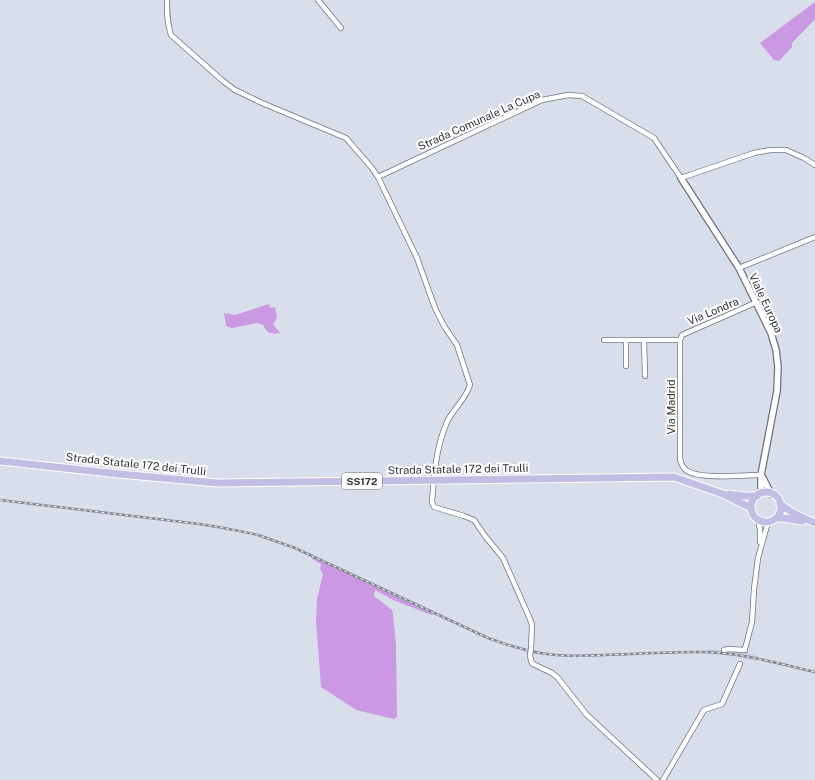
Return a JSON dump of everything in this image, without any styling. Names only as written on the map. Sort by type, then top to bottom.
[{"type":"main road","name":"Strada Statale 172 dei Trulli","points":[[0,461],[217,483],[674,477],[723,494],[751,508]]},
{"type":"main road","name":"Strada Statale 172 dei Trulli","points":[[723,494],[745,496],[759,495]]},
{"type":"main road","points":[[771,494],[775,496],[780,504],[793,513],[815,523],[784,518],[776,518],[768,522],[758,520],[751,508],[754,499],[759,495],[771,494]]},
{"type":"main road","points":[[776,518],[781,509],[780,504]]},
{"type":"street","points":[[167,0],[167,18],[172,35],[223,81],[235,90],[262,104],[346,138],[368,162],[378,176],[417,258],[435,308],[444,326],[457,345],[470,385],[469,390],[454,410],[443,433],[438,448],[433,480],[433,505],[474,520],[503,558],[532,625],[530,655],[533,664],[552,673],[558,678],[586,714],[657,780]]},
{"type":"street","points":[[318,0],[341,28]]},
{"type":"street","name":"Strada Comunale La Cupa","points":[[378,176],[542,100],[568,95],[582,96],[654,138],[681,178]]},
{"type":"street","points":[[681,178],[754,153],[770,150],[786,150],[815,165]]},
{"type":"street","name":"Viale Europa","points":[[681,178],[740,268],[771,333],[776,350],[778,367],[777,391],[761,475],[759,495]]},
{"type":"street","points":[[740,268],[815,237]]},
{"type":"street","name":"Via Londra","points":[[680,340],[684,333],[756,302]]},
{"type":"street","points":[[604,340],[680,340]]},
{"type":"street","points":[[626,340],[626,366]]},
{"type":"street","points":[[644,340],[645,376]]},
{"type":"street","name":"Via Madrid","points":[[680,340],[681,463],[687,471],[704,476],[761,475]]},
{"type":"street","points":[[761,475],[771,494]]},
{"type":"street","points":[[758,520],[760,529],[760,550]]},
{"type":"street","points":[[724,650],[745,650],[752,622],[754,589],[760,550],[768,522]]},
{"type":"street","points":[[662,780],[704,710],[722,704],[740,664]]},
{"type":"shaded area","points":[[815,2],[815,19],[792,43],[792,47],[779,61],[774,60],[760,43]]},
{"type":"shaded area","points":[[269,304],[270,308],[275,307],[277,318],[273,324],[280,333],[270,333],[263,325],[257,323],[232,328],[226,326],[224,313],[235,315]]},
{"type":"shaded area","points":[[313,557],[433,614],[432,615],[393,600],[375,590],[374,596],[392,610],[393,614],[396,645],[397,717],[394,719],[356,710],[321,687],[316,620],[317,599],[323,574],[320,569],[321,564],[312,559]]},
{"type":"shaded area","points":[[706,649],[746,653],[758,656],[757,661],[725,655],[706,654]]},
{"type":"railway","points":[[0,500],[199,524],[258,535],[295,548],[488,638],[532,651],[554,655],[576,656],[714,652],[757,659],[815,672]]}]
